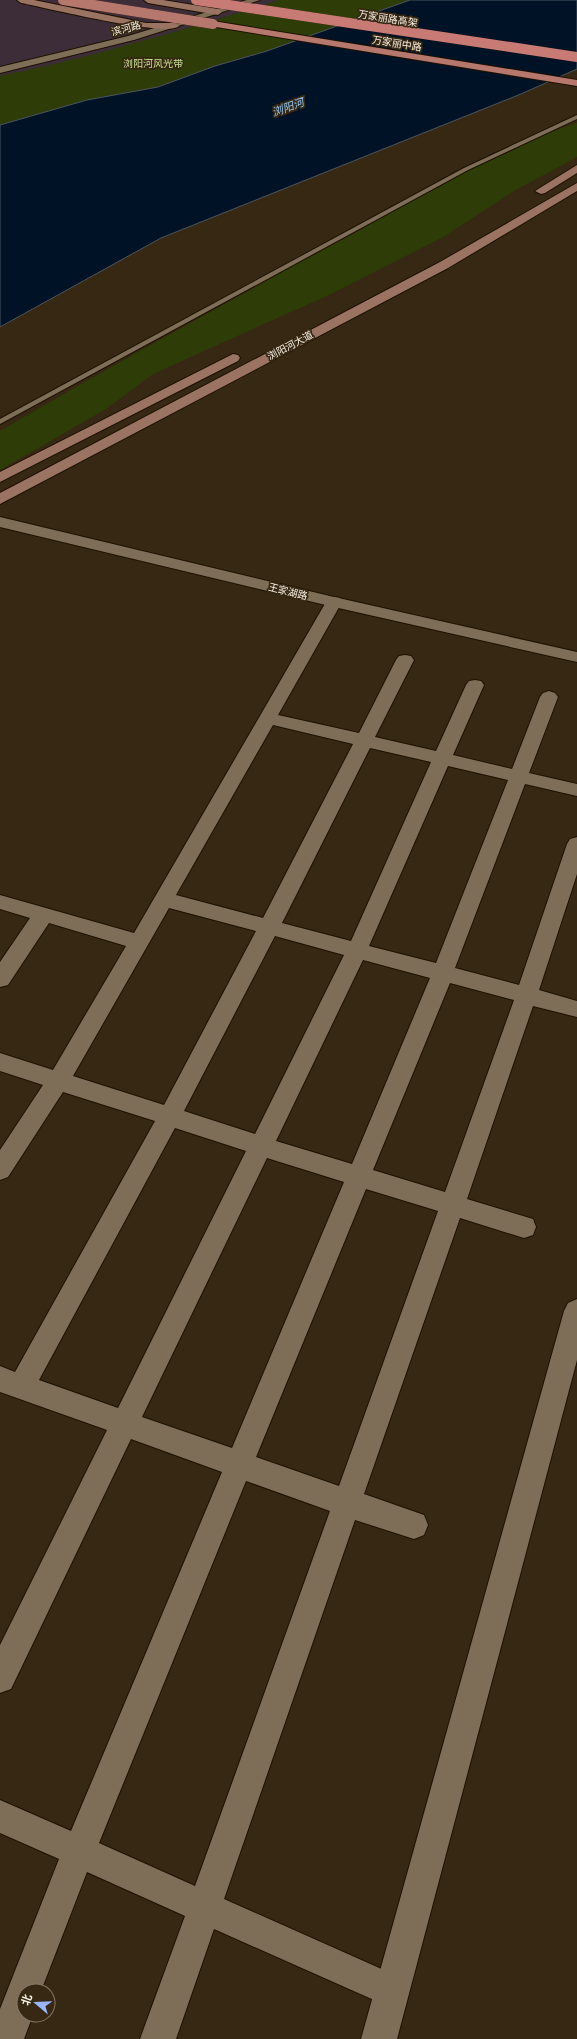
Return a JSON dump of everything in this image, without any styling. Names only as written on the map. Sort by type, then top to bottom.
[{"type":"highway","name":"万家丽路高架","points":[[251,0],[476,32]]},
{"type":"highway","name":"万家丽路高架","points":[[197,4],[577,57]]},
{"type":"main road","points":[[21,0],[146,26],[174,26]]},
{"type":"main road","name":"万家丽中路","points":[[63,0],[577,83]]},
{"type":"main road","name":"万家丽中路","points":[[114,0],[221,15],[366,39]]},
{"type":"main road","points":[[148,0],[197,4],[221,15]]},
{"type":"main road","points":[[531,197],[577,168]]},
{"type":"main road","name":"浏阳河大道","points":[[0,499],[444,265],[577,186]]},
{"type":"main road","points":[[0,478],[244,353]]},
{"type":"street","name":"滨河路","points":[[0,64],[74,47],[146,26],[197,4],[230,0]]},
{"type":"street","name":"滨河路","points":[[0,70],[221,15],[256,0]]},
{"type":"street","name":"王家湖路","points":[[0,522],[334,602],[577,657]]},
{"type":"street","points":[[0,1170],[58,1081],[334,602]]},
{"type":"street","points":[[405,660],[270,927],[169,1117],[10,1383],[347,1503],[414,1525]]},
{"type":"street","points":[[0,1678],[357,950],[475,685]]},
{"type":"street","points":[[28,1983],[79,1851],[443,973],[549,698]]},
{"type":"street","points":[[267,718],[519,775],[577,790]]},
{"type":"street","points":[[158,2039],[526,996],[577,844]]},
{"type":"street","points":[[164,899],[577,1009]]},
{"type":"street","points":[[0,902],[139,942]]},
{"type":"street","points":[[0,979],[44,914]]},
{"type":"street","points":[[0,1062],[261,1146],[524,1227]]},
{"type":"street","points":[[379,2039],[577,1311]]},
{"type":"street","points":[[0,1816],[392,1991]]},
{"type":"street","points":[[6,2039],[16,2013]]},
{"type":"lane","points":[[0,422],[466,168],[577,117]]},
{"type":"shaded area","points":[[0,0],[410,0],[87,100],[0,125]]},
{"type":"green space","name":"浏阳河风光带","points":[[279,0],[410,0],[267,51],[215,66],[158,87],[87,100],[0,125],[0,76],[71,60],[141,41]]},
{"type":"green space","points":[[577,123],[577,157],[514,191],[445,236],[331,294],[153,374],[106,409],[0,470],[0,431],[177,330],[464,172],[520,145]]},
{"type":"water","name":"浏阳河","points":[[410,0],[577,0],[577,69],[521,94],[161,238],[0,327],[0,125],[87,100],[158,87],[215,66],[267,51]]}]
